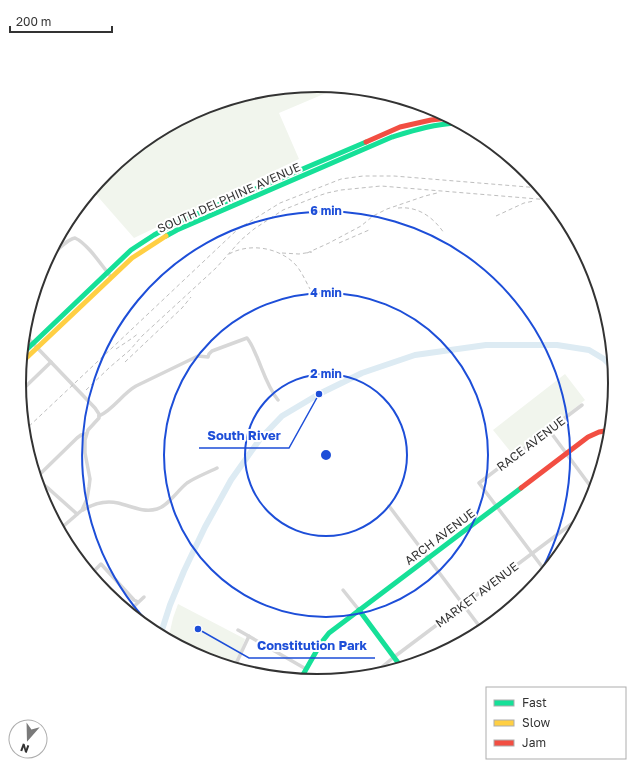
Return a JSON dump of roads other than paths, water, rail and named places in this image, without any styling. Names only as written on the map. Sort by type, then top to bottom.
[{"type":"main road","name":"SOUTH DELPHINE AVENUE","points":[[28,348],[132,250],[154,234],[178,222],[400,127],[437,119]]},
{"type":"main road","name":"SOUTH DELPHINE AVENUE","points":[[27,357],[132,258],[149,246],[177,230],[392,137],[421,128],[447,124]]},
{"type":"main road","name":"ARCH AVENUE","points":[[303,674],[324,638],[329,633],[593,434],[604,430]]},
{"type":"main road","points":[[359,610],[398,663]]},
{"type":"street","points":[[59,250],[72,238],[80,240],[111,277]]},
{"type":"street","points":[[82,510],[87,499],[89,487],[89,473],[84,446],[86,434],[98,420],[99,416],[109,411],[136,386],[198,356],[208,357],[212,351],[247,338],[251,343],[268,383],[278,400]]},
{"type":"street","points":[[29,339],[95,408],[99,416]]},
{"type":"street","points":[[26,386],[51,362]]},
{"type":"street","name":"RACE AVENUE","points":[[497,506],[479,483],[582,405]]},
{"type":"street","points":[[549,430],[590,485]]},
{"type":"street","points":[[40,474],[77,438],[86,434]]},
{"type":"street","points":[[63,526],[82,510],[94,504],[103,502],[118,503],[143,510],[157,509],[165,504],[188,483],[217,468]]},
{"type":"street","points":[[44,484],[76,514]]},
{"type":"street","points":[[389,506],[478,625]]},
{"type":"street","points":[[497,506],[543,567]]},
{"type":"street","name":"MARKET AVENUE","points":[[382,667],[572,523]]},
{"type":"street","points":[[94,571],[101,564],[134,600],[138,602]]},
{"type":"street","points":[[343,590],[359,610]]},
{"type":"street","points":[[132,608],[144,597]]},
{"type":"street","points":[[238,630],[306,669]]},
{"type":"street","points":[[236,663],[249,636]]},
{"type":"waterway","points":[[162,630],[184,571],[205,527],[231,480],[260,439],[282,416],[319,394],[362,373],[415,355],[486,345],[557,345],[589,350],[607,362]]},
{"type":"railway","points":[[29,426],[238,229],[280,203],[341,179],[363,176],[394,176],[532,187]]},
{"type":"railway","points":[[86,390],[216,268],[241,240],[254,229],[283,210],[327,193],[381,186],[542,199]]},
{"type":"railway","points":[[307,253],[361,226],[373,216],[387,209],[437,193]]},
{"type":"railway","points":[[496,216],[524,203],[534,201]]},
{"type":"railway","points":[[398,208],[412,209],[424,214],[435,222],[444,233]]},
{"type":"railway","points":[[339,243],[369,230]]},
{"type":"railway","points":[[229,254],[254,248],[263,248],[279,253],[294,263],[301,272],[310,289]]},
{"type":"railway","points":[[282,253],[299,254],[312,252]]},
{"type":"railway","points":[[125,362],[182,308],[191,297]]},
{"type":"railway","points":[[116,349],[139,333]]},
{"type":"place","name":"South River","points":[[319,394]]},
{"type":"place","name":"Constitution Park","points":[[198,629]]}]
